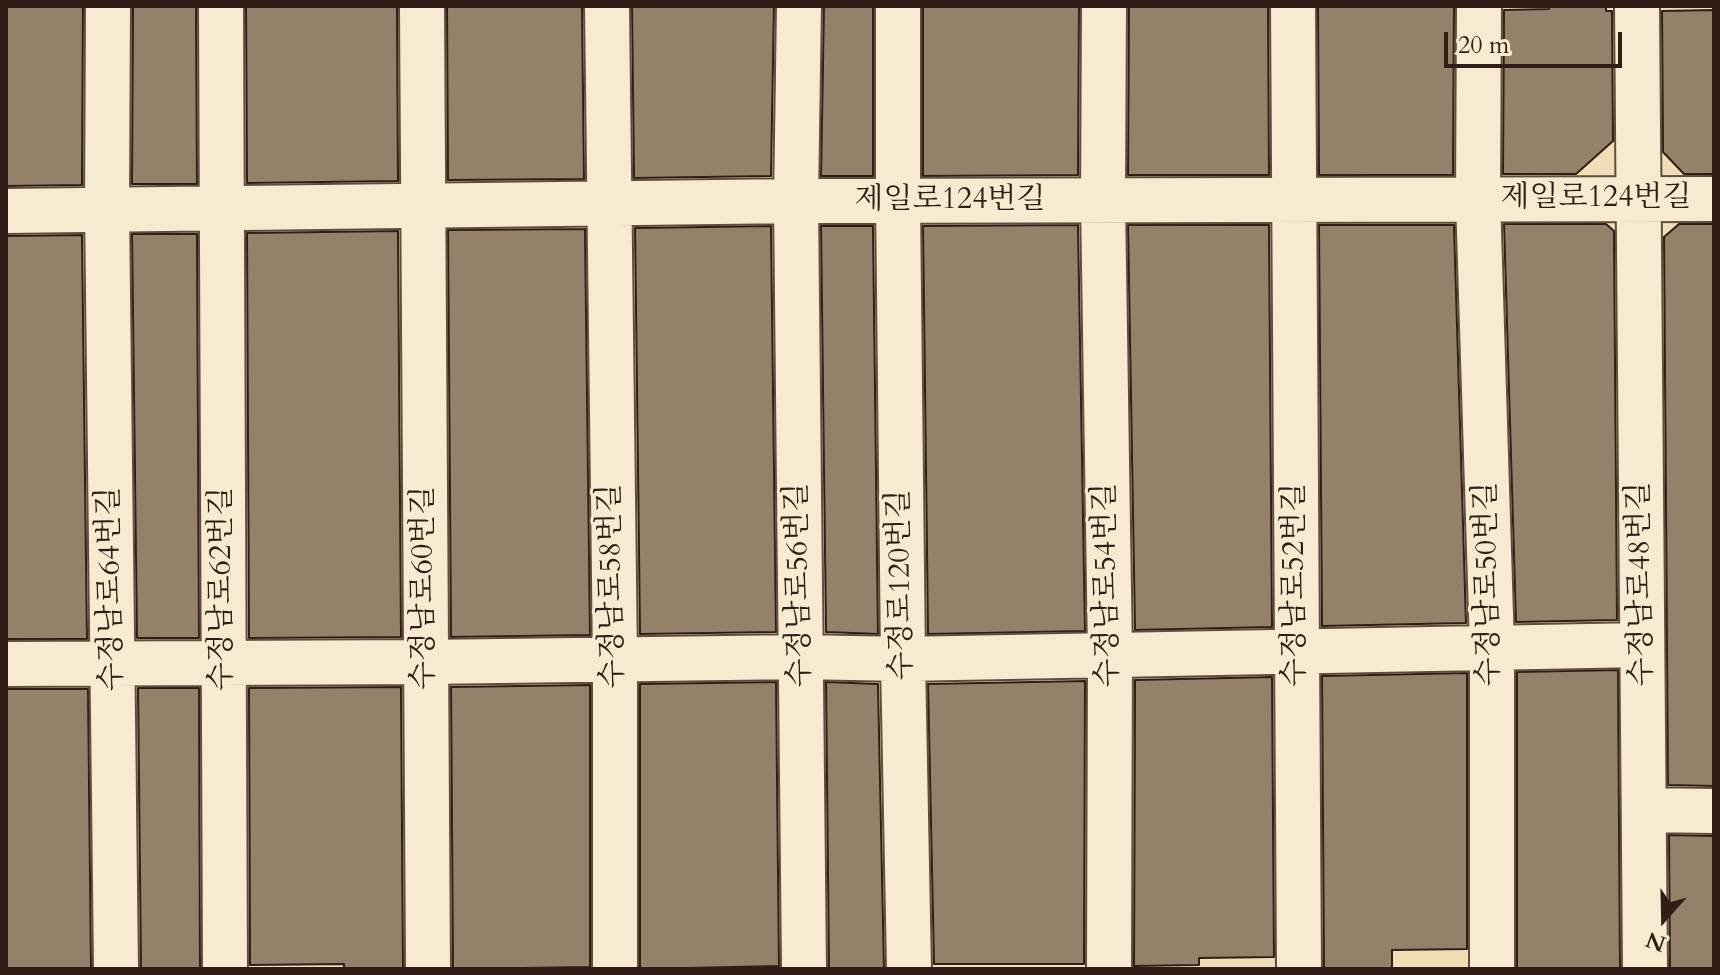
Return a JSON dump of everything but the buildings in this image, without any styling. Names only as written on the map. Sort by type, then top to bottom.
[{"type":"street","name":"수정남로64번길","points":[[108,6],[107,208],[116,969]]},
{"type":"street","name":"수정남로62번길","points":[[221,6],[225,969]]},
{"type":"street","points":[[422,6],[422,206]]},
{"type":"street","points":[[607,6],[608,203]]},
{"type":"street","points":[[796,201],[799,6]]},
{"type":"street","name":"수정로120번길","points":[[898,6],[903,659],[909,969]]},
{"type":"street","points":[[1103,201],[1104,6]]},
{"type":"street","points":[[1293,6],[1293,200]]},
{"type":"street","name":"제일로124번길","points":[[1478,199],[1479,6]]},
{"type":"street","name":"수정남로48번길","points":[[1637,6],[1645,969]]},
{"type":"street","name":"수정남로50번길","points":[[1478,199],[1492,647],[1492,969]]},
{"type":"street","name":"제일로124번길","points":[[6,211],[796,201],[1714,199]]},
{"type":"street","name":"수정남로52번길","points":[[1293,200],[1299,969]]},
{"type":"street","name":"수정남로56번길","points":[[796,201],[804,969]]},
{"type":"street","name":"수정남로54번길","points":[[1103,201],[1110,655],[1109,969]]},
{"type":"street","name":"수정남로58번길","points":[[608,203],[615,660],[615,969]]},
{"type":"street","name":"수정남로60번길","points":[[422,206],[428,969]]},
{"type":"street","points":[[6,664],[801,657],[903,659],[1642,645]]},
{"type":"street","points":[[1645,810],[1714,811]]}]
